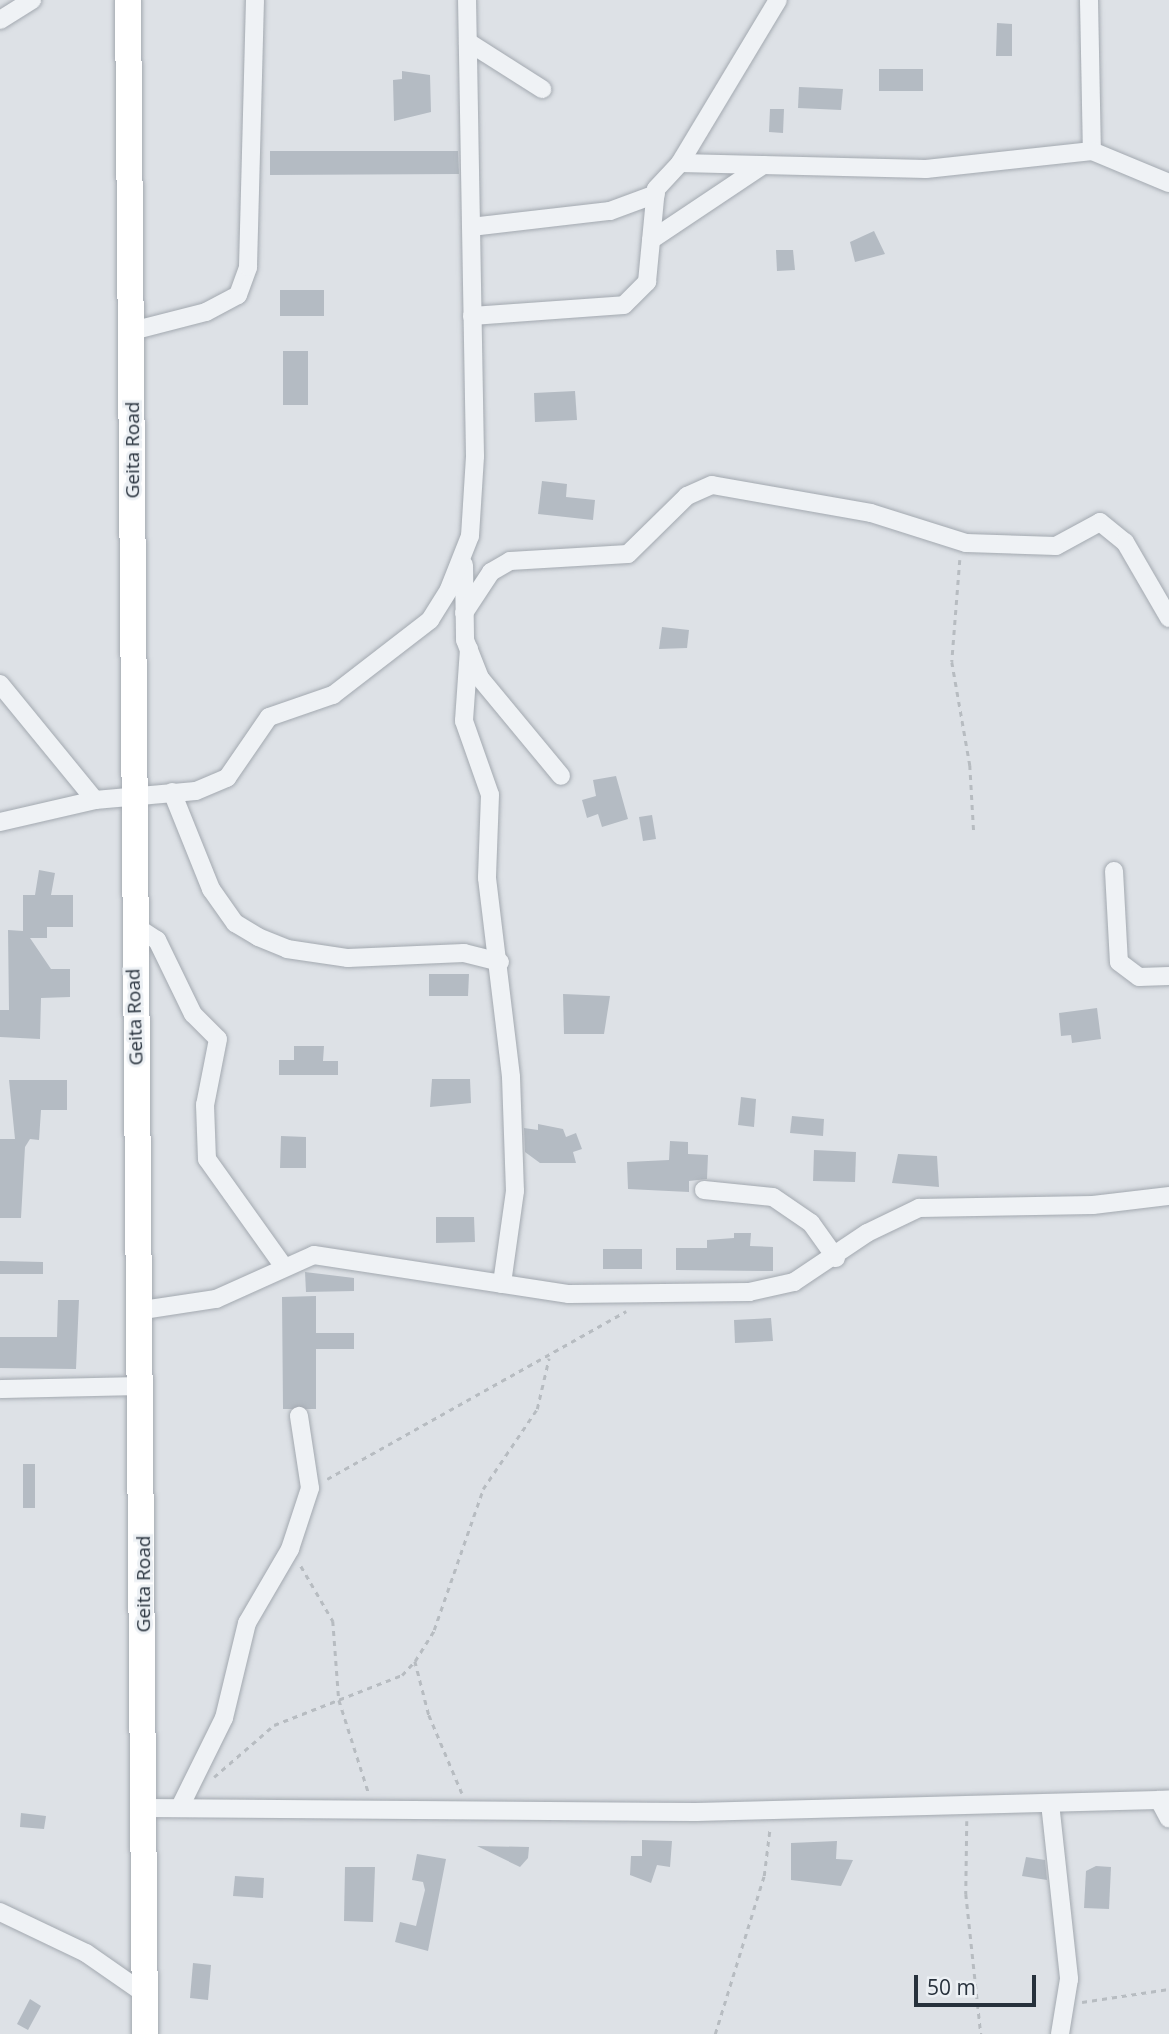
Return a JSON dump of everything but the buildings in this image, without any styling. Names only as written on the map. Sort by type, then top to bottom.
[{"type":"highway","name":"Geita Road","points":[[128,0],[136,796],[132,924],[143,1310],[145,2034]]},
{"type":"street","points":[[0,20],[32,0]]},
{"type":"street","points":[[132,331],[206,312],[238,295],[248,267],[255,0]]},
{"type":"street","points":[[467,0],[475,456],[464,558],[464,612],[468,649],[464,721],[490,795],[487,878],[500,961],[515,1191],[502,1284]]},
{"type":"street","points":[[472,316],[613,310],[647,282],[656,194],[662,177],[680,163],[778,0]]},
{"type":"street","points":[[1089,0],[1092,151]]},
{"type":"street","points":[[468,42],[542,89]]},
{"type":"street","points":[[680,163],[926,169],[1092,151],[1169,183]]},
{"type":"street","points":[[651,240],[763,165]]},
{"type":"street","points":[[471,227],[611,211],[656,194]]},
{"type":"street","points":[[464,612],[492,572],[510,561],[618,557],[639,549],[687,496],[705,485],[871,513],[961,542],[1056,546],[1090,524],[1110,525],[1169,618]]},
{"type":"street","points":[[0,822],[95,800],[196,791],[227,778],[269,717],[333,695],[380,652],[416,632],[450,589],[464,558]]},
{"type":"street","points":[[468,649],[480,678],[561,776]]},
{"type":"street","points":[[0,684],[95,800]]},
{"type":"street","points":[[172,792],[211,889],[235,923],[258,937],[287,949],[348,958],[464,953],[500,961]]},
{"type":"street","points":[[1114,871],[1119,962],[1139,976],[1169,976]]},
{"type":"street","points":[[132,924],[157,940],[193,1014],[218,1039],[205,1105],[207,1159],[282,1264]]},
{"type":"street","points":[[704,1190],[773,1197],[811,1223],[836,1258]]},
{"type":"street","points":[[143,1310],[216,1299],[282,1264],[326,1255],[569,1294],[749,1293],[794,1282],[836,1258],[867,1233],[919,1209],[1093,1205],[1169,1196]]},
{"type":"street","points":[[0,1389],[143,1386]]},
{"type":"street","points":[[181,1805],[224,1718],[247,1623],[290,1549],[310,1488],[299,1416]]},
{"type":"street","points":[[146,1808],[181,1805],[772,1810],[1164,1800],[1169,1819]]},
{"type":"street","points":[[1050,1803],[1069,2003],[1060,2034]]},
{"type":"street","points":[[0,1912],[86,1953],[145,1994]]},
{"type":"path","points":[[961,542],[952,662],[970,765],[974,834]]},
{"type":"path","points":[[310,1488],[550,1358],[632,1308]]},
{"type":"path","points":[[189,1788],[227,1771],[274,1725],[402,1675],[415,1661],[434,1630],[483,1489],[537,1409],[550,1358]]},
{"type":"path","points":[[290,1549],[333,1621],[339,1700],[371,1808]]},
{"type":"path","points":[[415,1661],[429,1715],[468,1809]]},
{"type":"path","points":[[966,1805],[966,1894],[981,2034]]},
{"type":"path","points":[[715,2034],[764,1876],[772,1810]]},
{"type":"path","points":[[1069,2003],[1169,1989]]}]
